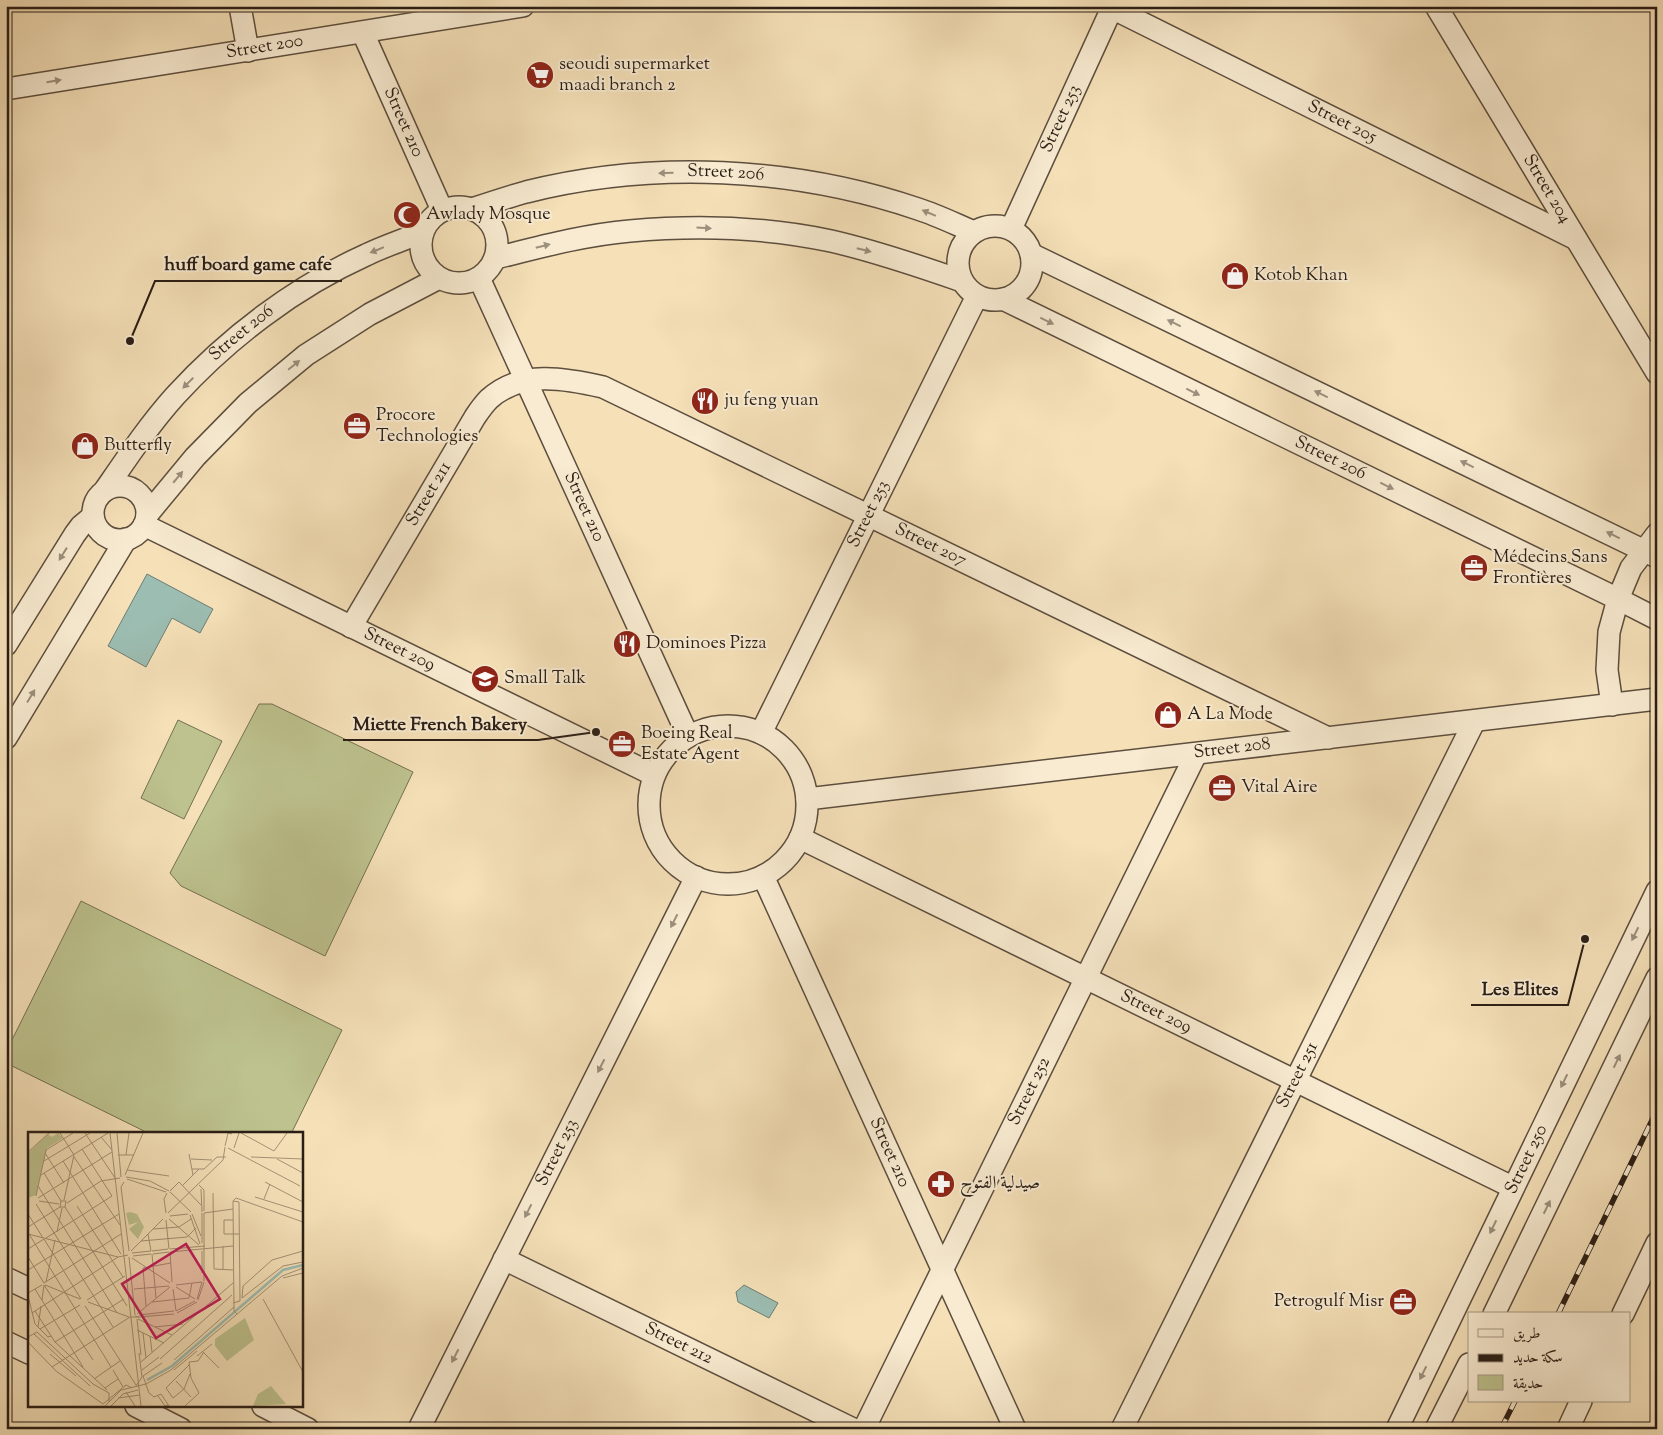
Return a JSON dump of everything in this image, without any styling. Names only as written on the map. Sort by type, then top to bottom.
[{"type":"street","points":[[240,6],[248,51]]},
{"type":"street","name":"Street 200","points":[[6,89],[523,6]]},
{"type":"street","name":"Street 204","points":[[1436,6],[1657,372]]},
{"type":"street","name":"Street 205","points":[[1110,7],[1576,239]]},
{"type":"street","name":"Street 253","points":[[1011,229],[1110,7]]},
{"type":"street","name":"Street 210","points":[[363,33],[442,210]]},
{"type":"street","name":"Street 206","points":[[472,208],[527,192],[582,181],[639,174],[714,173],[752,175],[808,182],[864,193],[919,209],[974,232]]},
{"type":"street","points":[[457,206],[472,208],[485,216],[494,229],[498,243],[496,258],[489,270],[479,278],[466,283],[452,283],[439,278],[429,270],[423,258],[420,245],[422,232],[430,219],[442,210],[457,206]]},
{"type":"street","points":[[998,226],[1011,229],[1024,240],[1031,254],[1032,266],[1030,277],[1014,295],[1004,299],[990,300],[977,296],[962,281],[957,263],[958,254],[967,238],[974,232],[986,227],[998,226]]},
{"type":"street","points":[[496,258],[562,242],[628,231],[696,227],[764,231],[830,241],[896,258],[962,281]]},
{"type":"street","name":"Street 206","points":[[105,490],[138,442],[176,396],[218,354],[264,316],[313,283],[366,255],[422,232]]},
{"type":"street","points":[[1031,254],[1653,547],[1631,568],[1618,599],[1609,632],[1607,670],[1612,706]]},
{"type":"street","points":[[145,520],[145,505],[141,496],[124,486],[105,490],[98,497],[94,506],[93,516],[95,524],[108,537],[117,540],[126,539],[140,531],[145,520],[195,457],[248,402],[306,355],[370,314],[439,278]]},
{"type":"street","name":"Street 210","points":[[479,278],[688,736]]},
{"type":"street","name":"Street 253","points":[[761,733],[977,296]]},
{"type":"street","name":"Street 206","points":[[1004,299],[1657,619]]},
{"type":"street","name":"Street 207","points":[[525,380],[551,378],[603,387],[1328,738]]},
{"type":"street","name":"Street 211","points":[[351,627],[475,418],[488,400],[505,387],[525,380]]},
{"type":"street","points":[[6,645],[75,534],[93,516]]},
{"type":"street","name":"Street 209","points":[[145,520],[351,627],[654,775]]},
{"type":"street","points":[[6,738],[126,539]]},
{"type":"street","name":"Street 208","points":[[807,799],[1612,706],[1657,699]]},
{"type":"street","name":"Street 251","points":[[1122,1429],[1474,722]]},
{"type":"street","points":[[743,727],[761,733],[784,749],[800,772],[807,799],[806,819],[800,838],[785,860],[763,876],[747,882],[730,884],[696,877],[679,867],[665,852],[655,835],[649,815],[649,795],[654,775],[662,760],[674,746],[688,736],[706,728],[743,727]]},
{"type":"street","name":"Street 252","points":[[864,1429],[1196,754]]},
{"type":"street","name":"Street 209","points":[[800,838],[1512,1187]]},
{"type":"street","name":"Street 210","points":[[763,876],[1015,1429]]},
{"type":"street","name":"Street 253","points":[[419,1429],[696,877]]},
{"type":"street","name":"Street 250","points":[[1397,1429],[1512,1187],[1657,891]]},
{"type":"street","points":[[1495,1312],[1657,978]]},
{"type":"street","points":[[1624,1312],[1651,1267],[1657,1243]]},
{"type":"street","name":"Street 212","points":[[504,1259],[853,1429]]},
{"type":"street","points":[[6,1278],[28,1289]]},
{"type":"street","points":[[6,1342],[28,1353]]},
{"type":"street","points":[[1436,1429],[1468,1366]]},
{"type":"street","points":[[1568,1429],[1581,1402]]},
{"type":"street","points":[[140,1408],[181,1429]]},
{"type":"street","points":[[267,1408],[308,1429]]},
{"type":"green space","points":[[259,704],[272,704],[413,772],[325,956],[181,886],[170,873]]},
{"type":"green space","points":[[178,720],[222,741],[184,819],[141,798]]},
{"type":"green space","points":[[81,901],[342,1030],[292,1132],[146,1132],[6,1063],[6,1052]]},
{"type":"water","points":[[147,574],[213,609],[200,633],[172,618],[146,667],[108,646]]},
{"type":"water","points":[[744,1285],[778,1303],[769,1318],[738,1302],[736,1292]]},
{"type":"railway","points":[[1559,1312],[1657,1110]]},
{"type":"railway","points":[[1501,1429],[1514,1402]]},
{"type":"place","name":"seoudi supermarket maadi branch 2","points":[[540,75]]},
{"type":"place","name":"Awlady Mosque","points":[[407,215]]},
{"type":"place","name":"Kotob Khan","points":[[1235,276]]},
{"type":"place","name":"huff board game cafe","points":[[130,341]]},
{"type":"place","name":"ju feng yuan","points":[[705,401]]},
{"type":"place","name":"Procore Technologies","points":[[357,426]]},
{"type":"place","name":"Butterfly","points":[[85,446]]},
{"type":"place","name":"Médecins Sans Frontières","points":[[1474,568]]},
{"type":"place","name":"Dominoes Pizza","points":[[627,644]]},
{"type":"place","name":"Small Talk","points":[[485,679]]},
{"type":"place","name":"A La Mode","points":[[1168,715]]},
{"type":"place","name":"Miette French Bakery","points":[[596,732]]},
{"type":"place","name":"Boeing Real Estate Agent","points":[[622,744]]},
{"type":"place","name":"Vital Aire","points":[[1222,788]]},
{"type":"place","name":"Les Elites","points":[[1585,939]]},
{"type":"place","name":"صيدلية الفتوح","points":[[941,1184]]},
{"type":"place","name":"Petrogulf Misr","points":[[1403,1302]]}]
